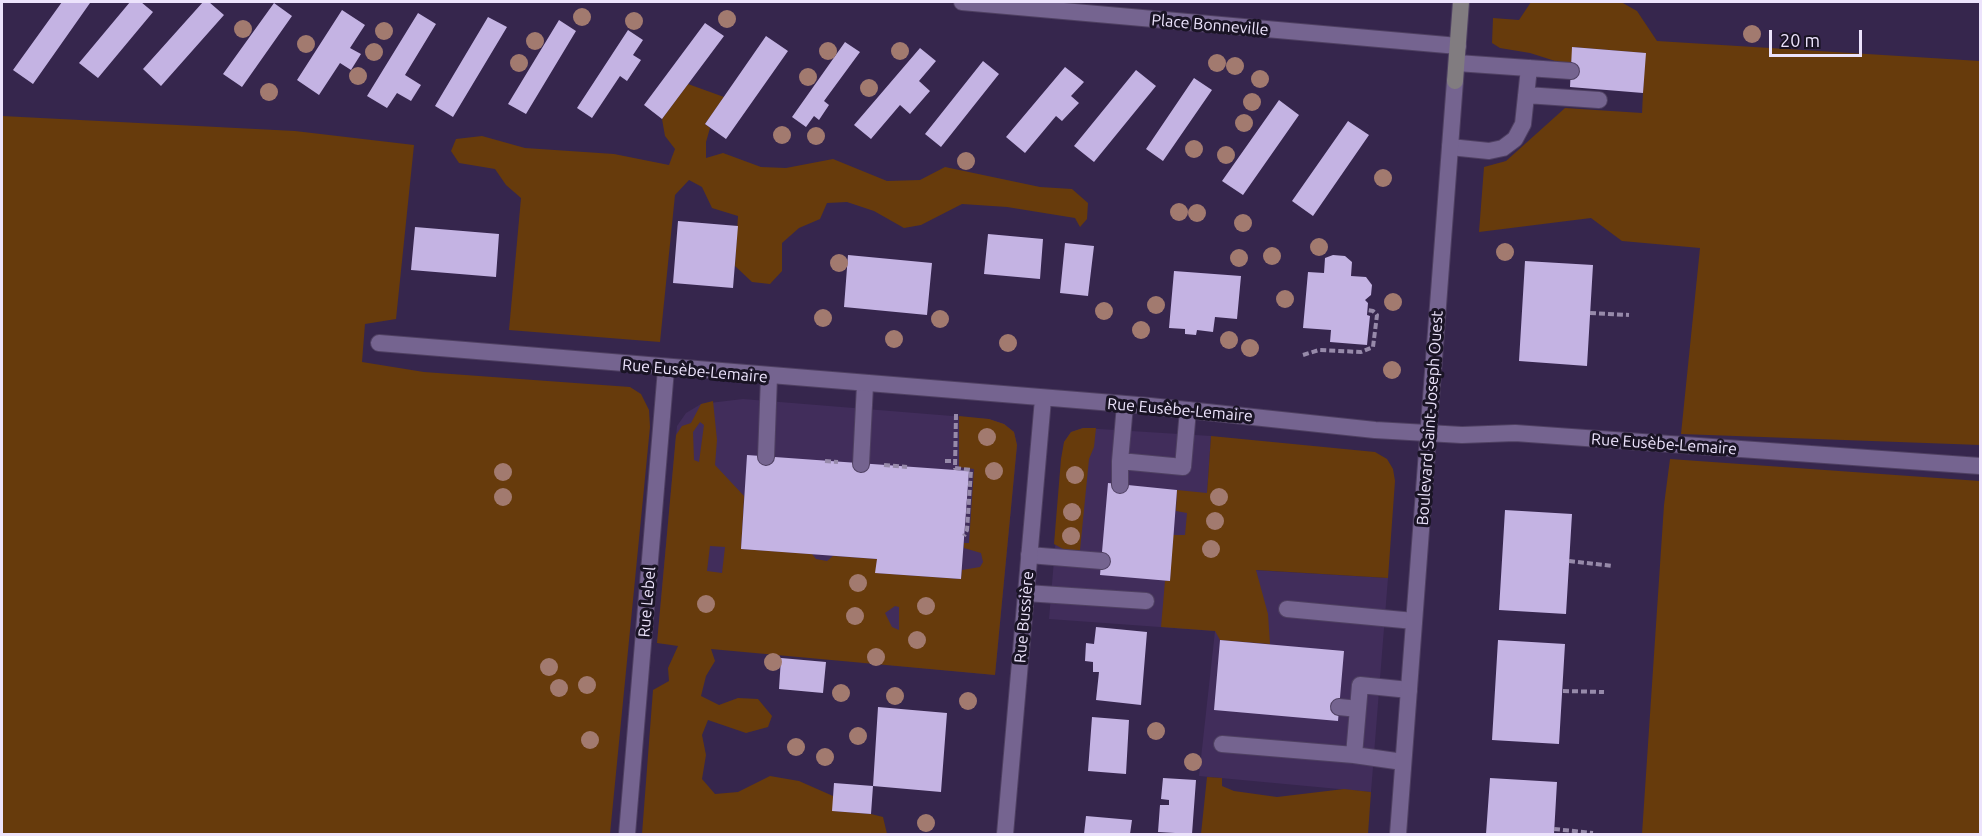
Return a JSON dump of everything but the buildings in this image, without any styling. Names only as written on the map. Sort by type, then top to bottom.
[{"type":"main road","name":"Boulevard Saint-Joseph Ouest","points":[[1455,81],[1461,2]]},
{"type":"street","name":"Place Bonneville","points":[[962,2],[1457,55],[1529,68],[1571,71]]},
{"type":"street","points":[[1450,147],[1490,151],[1503,148],[1515,139],[1523,124],[1529,68]]},
{"type":"street","name":"Boulevard Saint-Joseph Ouest","points":[[1398,834],[1455,81]]},
{"type":"street","points":[[1526,95],[1599,100]]},
{"type":"street","name":"Rue Eusèbe-Lemaire","points":[[379,343],[666,369],[1188,410],[1429,433],[1515,433],[1980,466]]},
{"type":"street","name":"Rue Lebel","points":[[627,834],[666,369]]},
{"type":"street","points":[[766,457],[769,377]]},
{"type":"street","points":[[861,464],[865,385]]},
{"type":"street","name":"Rue Bussière","points":[[1005,834],[1043,399]]},
{"type":"street","points":[[1120,485],[1125,405]]},
{"type":"street","points":[[1120,461],[1183,467],[1188,410]]},
{"type":"street","points":[[1029,555],[1102,561]]},
{"type":"street","points":[[1026,593],[1146,601]]},
{"type":"street","points":[[1287,609],[1414,621]]},
{"type":"street","points":[[1354,755],[1360,685],[1409,690]]},
{"type":"street","points":[[1339,707],[1358,709]]},
{"type":"street","points":[[1222,744],[1354,755],[1403,762]]},
{"type":"path","points":[[1303,355],[1319,350],[1360,352],[1373,347],[1377,315],[1367,310]]},
{"type":"path","points":[[1590,313],[1629,315]]},
{"type":"path","points":[[1338,343],[1338,351]]},
{"type":"path","points":[[956,392],[955,468],[971,471],[967,530],[964,536]]},
{"type":"path","points":[[945,460],[955,461]]},
{"type":"path","points":[[1569,561],[1613,566]]},
{"type":"path","points":[[1563,691],[1604,692]]},
{"type":"path","points":[[1554,829],[1593,833]]},
{"type":"shaded area","points":[[1531,2],[1621,2],[1637,11],[1657,41],[1980,61],[1980,445],[1681,434],[1700,248],[1622,241],[1591,218],[1479,232],[1484,167],[1506,161],[1565,108],[1642,113],[1645,53],[1573,47],[1571,66],[1530,53],[1500,48],[1492,43],[1493,18],[1519,20]]},
{"type":"shaded area","points":[[688,84],[724,97],[705,124],[710,128],[706,142],[706,158],[723,153],[761,167],[786,168],[833,159],[887,181],[920,180],[945,167],[1040,187],[1072,189],[1088,203],[1087,219],[1080,227],[1075,218],[1007,207],[962,204],[921,225],[904,228],[874,211],[847,202],[827,203],[820,219],[799,228],[782,243],[782,271],[770,284],[752,282],[735,266],[738,216],[712,208],[702,187],[689,180],[675,195],[660,342],[509,330],[521,198],[506,185],[495,169],[459,163],[451,151],[456,139],[482,136],[525,148],[614,154],[669,165],[675,149],[665,136],[662,119]]},
{"type":"shaded area","points":[[2,116],[295,131],[414,145],[396,319],[365,324],[362,362],[424,372],[630,387],[641,394],[649,410],[650,427],[610,834],[2,834]]},
{"type":"shaded area","points":[[743,399],[989,419],[1004,424],[1014,432],[1017,445],[995,675],[657,643],[677,426],[686,413],[701,404]]},
{"type":"shaded area","points":[[713,401],[717,440],[715,465],[744,496],[741,549],[812,554],[816,559],[827,561],[833,556],[877,559],[876,573],[961,579],[962,570],[980,567],[983,562],[981,553],[964,548],[964,543],[969,543],[974,469],[959,467],[959,416],[989,419],[1004,424],[1014,432],[1017,445],[995,675],[711,649],[715,661],[706,676],[701,696],[719,705],[738,698],[758,699],[772,716],[768,727],[746,733],[708,720],[702,735],[706,755],[702,779],[715,794],[738,792],[770,776],[799,781],[833,796],[833,811],[883,817],[887,834],[642,834],[653,690],[669,681],[668,668],[678,646],[657,643],[676,435],[682,426],[691,423],[701,404]],"holes":[[[700,422],[704,425],[699,462],[694,460],[693,432]],[[710,546],[725,547],[722,573],[707,571]],[[895,606],[899,607],[899,630],[892,627],[885,613]]]},
{"type":"shaded area","points":[[1083,428],[1211,436],[1202,567],[1388,578],[1371,792],[1199,776],[1215,631],[1049,619],[1064,442],[1071,432]]},
{"type":"shaded area","points":[[1083,428],[1096,428],[1094,447],[1089,459],[1080,550],[1065,550],[1054,544],[1061,459],[1064,442],[1071,432]]},
{"type":"shaded area","points":[[1211,436],[1375,452],[1387,459],[1393,469],[1395,481],[1388,578],[1256,570],[1268,614],[1270,644],[1220,640],[1215,631],[1161,627],[1165,581],[1170,581],[1173,535],[1185,535],[1187,513],[1176,511],[1177,490],[1207,493]]},
{"type":"shaded area","points":[[1670,459],[1980,481],[1980,834],[1642,834],[1664,505]]},
{"type":"shaded area","points":[[1207,777],[1222,778],[1222,786],[1234,791],[1277,797],[1344,789],[1371,792],[1368,834],[1201,834]]}]
